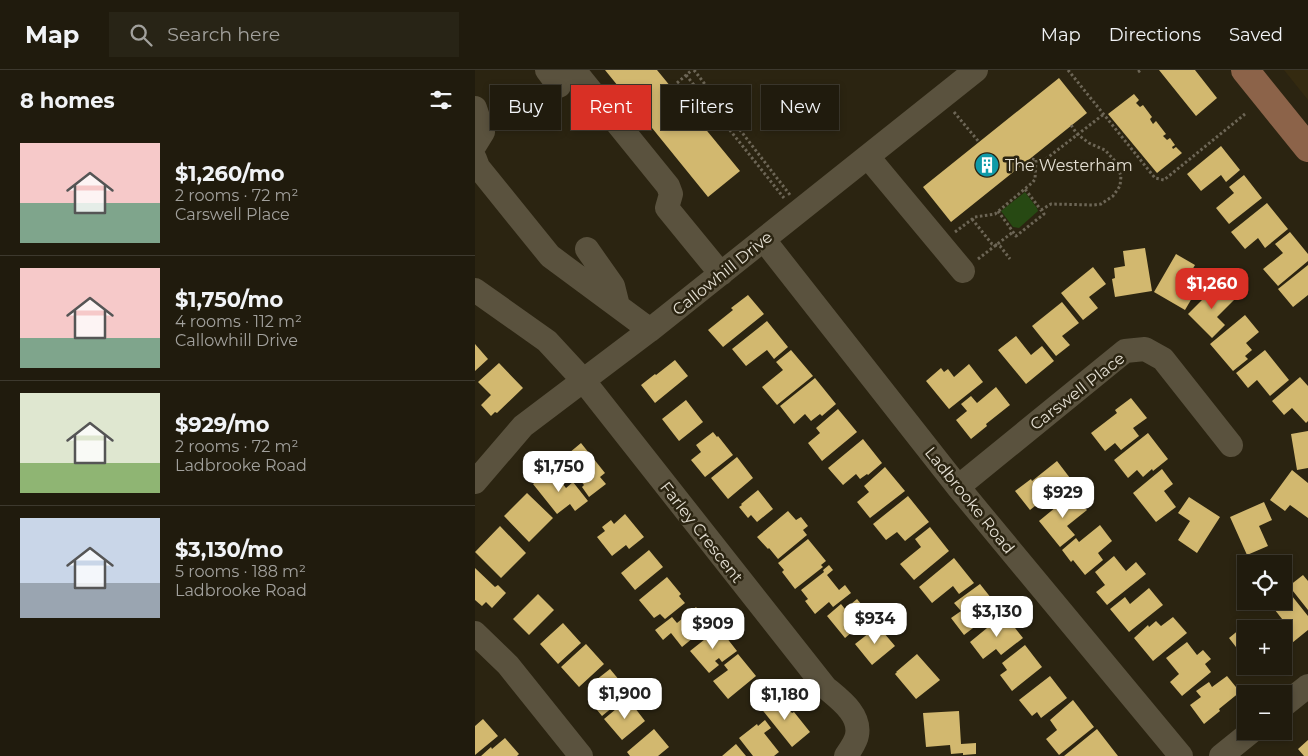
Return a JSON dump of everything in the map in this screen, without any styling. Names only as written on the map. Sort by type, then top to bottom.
[{"type":"main road","points":[[1245,70],[1308,148]]},
{"type":"street","name":"Callowhill Drive","points":[[475,482],[523,426],[650,330],[976,70]]},
{"type":"street","points":[[560,75],[668,186],[671,194],[667,208],[721,274]]},
{"type":"street","points":[[475,108],[483,132],[475,145]]},
{"type":"street","points":[[868,157],[930,230],[970,265]]},
{"type":"street","points":[[475,160],[478,167],[550,256],[650,330]]},
{"type":"street","name":"Ladbrooke Road","points":[[764,240],[958,487],[1181,756]]},
{"type":"street","points":[[587,249],[613,286],[618,306]]},
{"type":"street","name":"Farley Crescent","points":[[475,290],[547,341],[583,380],[825,687],[848,708],[857,725],[857,736],[846,756]]},
{"type":"street","name":"Carswell Place","points":[[958,487],[1125,351],[1145,348],[1163,359],[1231,445]]},
{"type":"street","points":[[475,633],[509,665],[581,756]]},
{"type":"street","points":[[1292,699],[1308,686]]},
{"type":"street","points":[[1221,756],[1241,740]]},
{"type":"path","points":[[677,83],[693,70],[799,211]]},
{"type":"path","points":[[1068,70],[1155,178],[1164,180],[1245,114]]},
{"type":"path","points":[[686,75],[799,211]]},
{"type":"path","points":[[930,230],[937,224],[949,236],[975,217],[995,214],[1033,182],[1035,178],[1034,160],[1043,162],[1104,114]]},
{"type":"path","points":[[957,115],[979,142]]},
{"type":"path","points":[[1041,210],[1051,204],[1101,204],[1113,196],[1121,186],[1121,176],[1115,161],[1105,150],[1089,143],[1077,134],[1071,125]]},
{"type":"path","points":[[998,211],[1017,236],[1044,214],[1025,189]]},
{"type":"path","points":[[972,219],[991,244],[1000,246],[1011,259]]},
{"type":"path","points":[[970,265],[1013,232]]},
{"type":"shaded area","points":[[1284,70],[1308,70],[1308,100]]},
{"type":"green space","points":[[1025,192],[1038,211],[1019,228],[1013,227],[1001,211]]},
{"type":"building","points":[[605,70],[657,70],[669,85],[661,85],[661,130],[706,130],[740,171],[708,197],[651,127],[651,85],[617,85]]},
{"type":"building","points":[[1159,70],[1195,70],[1217,98],[1196,116]]},
{"type":"building","name":"The Westerham","points":[[1059,78],[1087,113],[951,222],[923,187]]},
{"type":"building","points":[[1134,94],[1139,100],[1136,103],[1140,107],[1143,105],[1152,117],[1150,119],[1153,124],[1156,121],[1166,134],[1163,136],[1167,140],[1170,138],[1175,145],[1172,147],[1173,149],[1176,147],[1182,153],[1157,173],[1108,114]]},
{"type":"building","points":[[1221,146],[1240,170],[1226,182],[1221,175],[1201,191],[1187,174]]},
{"type":"building","points":[[1244,175],[1262,198],[1229,224],[1216,208],[1234,193],[1229,187]]},
{"type":"building","points":[[1267,203],[1288,229],[1265,248],[1258,238],[1245,249],[1231,232]]},
{"type":"building","points":[[1290,232],[1308,254],[1308,261],[1278,286],[1263,269],[1283,253],[1275,244]]},
{"type":"building","points":[[1145,248],[1152,291],[1115,297],[1112,279],[1115,278],[1114,268],[1125,266],[1123,251]]},
{"type":"building","points":[[1176,254],[1195,265],[1183,286],[1195,293],[1185,310],[1154,292]]},
{"type":"building","points":[[1308,265],[1308,295],[1293,307],[1278,289]]},
{"type":"building","points":[[1093,267],[1106,284],[1089,297],[1098,308],[1083,320],[1061,293]]},
{"type":"building","points":[[1219,283],[1235,299],[1217,317],[1225,325],[1212,338],[1188,314]]},
{"type":"building","points":[[748,295],[764,314],[723,347],[708,330]]},
{"type":"building","points":[[1062,302],[1079,323],[1062,336],[1070,345],[1056,356],[1032,326]]},
{"type":"building","points":[[1245,315],[1259,332],[1246,343],[1252,350],[1245,356],[1248,359],[1233,371],[1210,344]]},
{"type":"building","points":[[767,321],[788,347],[774,359],[767,350],[746,366],[732,349]]},
{"type":"building","points":[[1016,336],[1031,355],[1042,346],[1054,361],[1026,384],[998,350]]},
{"type":"building","points":[[475,344],[488,359],[475,371]]},
{"type":"building","points":[[791,350],[813,376],[777,405],[762,387],[783,370],[776,362]]},
{"type":"building","points":[[1265,350],[1289,380],[1270,396],[1257,380],[1248,388],[1236,373]]},
{"type":"building","points":[[675,360],[688,376],[655,403],[641,385]]},
{"type":"building","points":[[499,363],[523,388],[497,413],[495,412],[491,416],[481,405],[491,395],[478,382]]},
{"type":"building","points":[[969,364],[983,382],[949,409],[926,381],[941,368],[944,372],[948,369],[954,377]]},
{"type":"building","points":[[1300,377],[1308,386],[1308,421],[1306,423],[1292,408],[1284,415],[1272,401]]},
{"type":"building","points":[[815,378],[836,404],[822,416],[820,414],[811,421],[805,414],[794,424],[780,406]]},
{"type":"building","points":[[996,387],[1010,405],[971,439],[956,420],[967,411],[961,404],[971,396],[977,403]]},
{"type":"building","points":[[1131,398],[1147,418],[1133,428],[1139,436],[1121,450],[1115,443],[1105,451],[1091,433],[1117,413],[1115,410]]},
{"type":"building","points":[[686,400],[703,422],[679,441],[662,419]]},
{"type":"building","points":[[838,409],[857,432],[822,461],[808,443],[820,433],[816,428]]},
{"type":"building","points":[[1308,431],[1308,468],[1297,470],[1291,434]]},
{"type":"building","points":[[713,432],[733,455],[705,477],[691,460],[701,452],[696,445]]},
{"type":"building","points":[[1148,433],[1168,459],[1143,477],[1137,470],[1128,478],[1114,460]]},
{"type":"building","points":[[863,439],[882,463],[868,475],[860,479],[856,474],[843,485],[828,468]]},
{"type":"building","points":[[581,443],[605,473],[600,477],[606,484],[589,497],[582,487],[584,485],[573,471],[569,475],[559,463]]},
{"type":"building","points":[[737,457],[753,478],[728,499],[711,478]]},
{"type":"building","points":[[1057,461],[1070,478],[1030,510],[1015,491],[1031,479],[1032,481]]},
{"type":"building","points":[[885,467],[905,491],[870,518],[857,502],[869,492],[864,486]]},
{"type":"building","points":[[551,469],[566,488],[573,482],[588,501],[575,511],[570,504],[557,514],[533,484]]},
{"type":"building","points":[[1162,469],[1173,484],[1164,491],[1176,507],[1156,522],[1133,493]]},
{"type":"building","points":[[1292,470],[1308,483],[1308,518],[1290,505],[1285,511],[1270,500]]},
{"type":"building","points":[[758,490],[773,509],[757,522],[751,515],[748,518],[739,507]]},
{"type":"building","points":[[527,493],[553,518],[529,542],[504,516]]},
{"type":"building","points":[[1073,493],[1087,510],[1067,526],[1075,535],[1060,547],[1039,521]]},
{"type":"building","points":[[908,496],[929,522],[905,541],[897,532],[886,540],[873,524]]},
{"type":"building","points":[[1189,497],[1220,517],[1197,553],[1178,540],[1190,521],[1178,513]]},
{"type":"building","points":[[1264,502],[1272,520],[1259,526],[1268,546],[1247,555],[1230,517]]},
{"type":"building","points":[[788,511],[796,520],[801,517],[808,526],[803,530],[807,535],[778,559],[757,537]]},
{"type":"building","points":[[625,514],[644,537],[629,549],[626,545],[612,556],[597,537],[605,531],[602,527],[611,520],[614,524]]},
{"type":"building","points":[[1100,525],[1112,541],[1098,553],[1103,560],[1085,575],[1073,560],[1071,562],[1062,550],[1076,538],[1079,542]]},
{"type":"building","points":[[500,526],[526,553],[501,578],[475,552]]},
{"type":"building","points":[[930,527],[949,551],[914,580],[900,564],[921,547],[915,539]]},
{"type":"building","points":[[808,539],[826,561],[821,565],[823,567],[795,589],[782,572],[784,570],[778,563]]},
{"type":"building","points":[[649,550],[663,567],[635,590],[621,573]]},
{"type":"building","points":[[1114,556],[1126,571],[1136,562],[1146,574],[1107,605],[1096,592],[1105,585],[1095,572]]},
{"type":"building","points":[[954,558],[974,583],[959,594],[953,586],[932,603],[919,587]]},
{"type":"building","points":[[829,565],[833,570],[827,575],[839,590],[845,585],[851,593],[833,607],[829,602],[815,614],[805,601],[808,599],[801,590],[824,572],[823,570]]},
{"type":"building","points":[[475,568],[495,587],[498,585],[506,593],[492,608],[486,602],[482,606],[475,600]]},
{"type":"building","points":[[1303,575],[1308,581],[1308,610],[1292,590],[1292,584]]},
{"type":"building","points":[[667,577],[681,594],[679,596],[685,603],[665,619],[660,614],[654,618],[639,600]]},
{"type":"building","points":[[980,584],[999,608],[964,635],[951,618],[961,611],[954,603]]},
{"type":"building","points":[[1149,588],[1163,605],[1129,632],[1110,609],[1125,597],[1130,604]]},
{"type":"building","points":[[538,594],[554,610],[529,635],[513,619]]},
{"type":"building","points":[[1292,596],[1308,616],[1308,630],[1292,643],[1292,620],[1283,620],[1275,610],[1292,610]]},
{"type":"building","points":[[857,599],[871,616],[845,638],[827,616],[841,604],[845,609]]},
{"type":"building","points":[[696,607],[710,624],[682,647],[671,633],[663,640],[655,630],[672,617],[677,623]]},
{"type":"building","points":[[1004,614],[1023,638],[1001,655],[996,649],[983,659],[970,642]]},
{"type":"building","points":[[1173,617],[1187,633],[1153,661],[1134,638],[1148,625],[1149,627],[1156,621],[1161,626]]},
{"type":"building","points":[[563,623],[581,643],[558,664],[540,644]]},
{"type":"building","points":[[878,626],[895,646],[872,665],[855,644]]},
{"type":"building","points":[[719,628],[737,651],[722,662],[719,658],[715,661],[719,665],[709,673],[690,651]]},
{"type":"building","points":[[1237,631],[1237,648],[1229,638]]},
{"type":"building","points":[[1187,642],[1197,655],[1203,650],[1211,659],[1205,664],[1211,672],[1182,696],[1170,682],[1179,674],[1166,658]]},
{"type":"building","points":[[586,644],[604,664],[579,687],[561,667]]},
{"type":"building","points":[[1025,645],[1042,667],[1012,691],[1000,675],[1007,670],[1002,663]]},
{"type":"building","points":[[738,654],[756,676],[728,699],[713,681],[728,670],[724,665]]},
{"type":"building","points":[[917,654],[940,680],[916,699],[895,674]]},
{"type":"building","points":[[610,669],[630,693],[602,716],[588,699],[601,688],[596,680]]},
{"type":"building","points":[[1050,676],[1067,698],[1041,718],[1037,712],[1032,716],[1019,700]]},
{"type":"building","points":[[1227,676],[1237,688],[1237,694],[1204,724],[1190,705],[1201,697],[1196,691],[1209,682],[1212,687]]},
{"type":"building","points":[[776,694],[810,732],[792,747],[760,707]]},
{"type":"building","points":[[628,699],[645,721],[622,740],[604,719]]},
{"type":"building","points":[[1073,700],[1094,727],[1059,755],[1046,739],[1057,730],[1050,720]]},
{"type":"building","points":[[959,711],[961,744],[976,743],[976,754],[951,754],[950,745],[926,747],[923,713]]},
{"type":"building","points":[[483,719],[498,736],[475,755],[475,726]]},
{"type":"building","points":[[765,720],[771,728],[764,733],[779,752],[774,756],[753,756],[739,738]]},
{"type":"building","points":[[654,729],[669,747],[658,756],[630,756],[627,752]]},
{"type":"building","points":[[1097,729],[1118,756],[1064,756]]},
{"type":"building","points":[[505,738],[519,754],[517,756],[481,756],[491,747],[492,749]]},
{"type":"building","points":[[1308,740],[1308,756],[1304,756],[1298,749]]},
{"type":"building","points":[[736,744],[746,756],[722,756]]},
{"type":"place","name":"The Westerham","points":[[987,165]]}]
